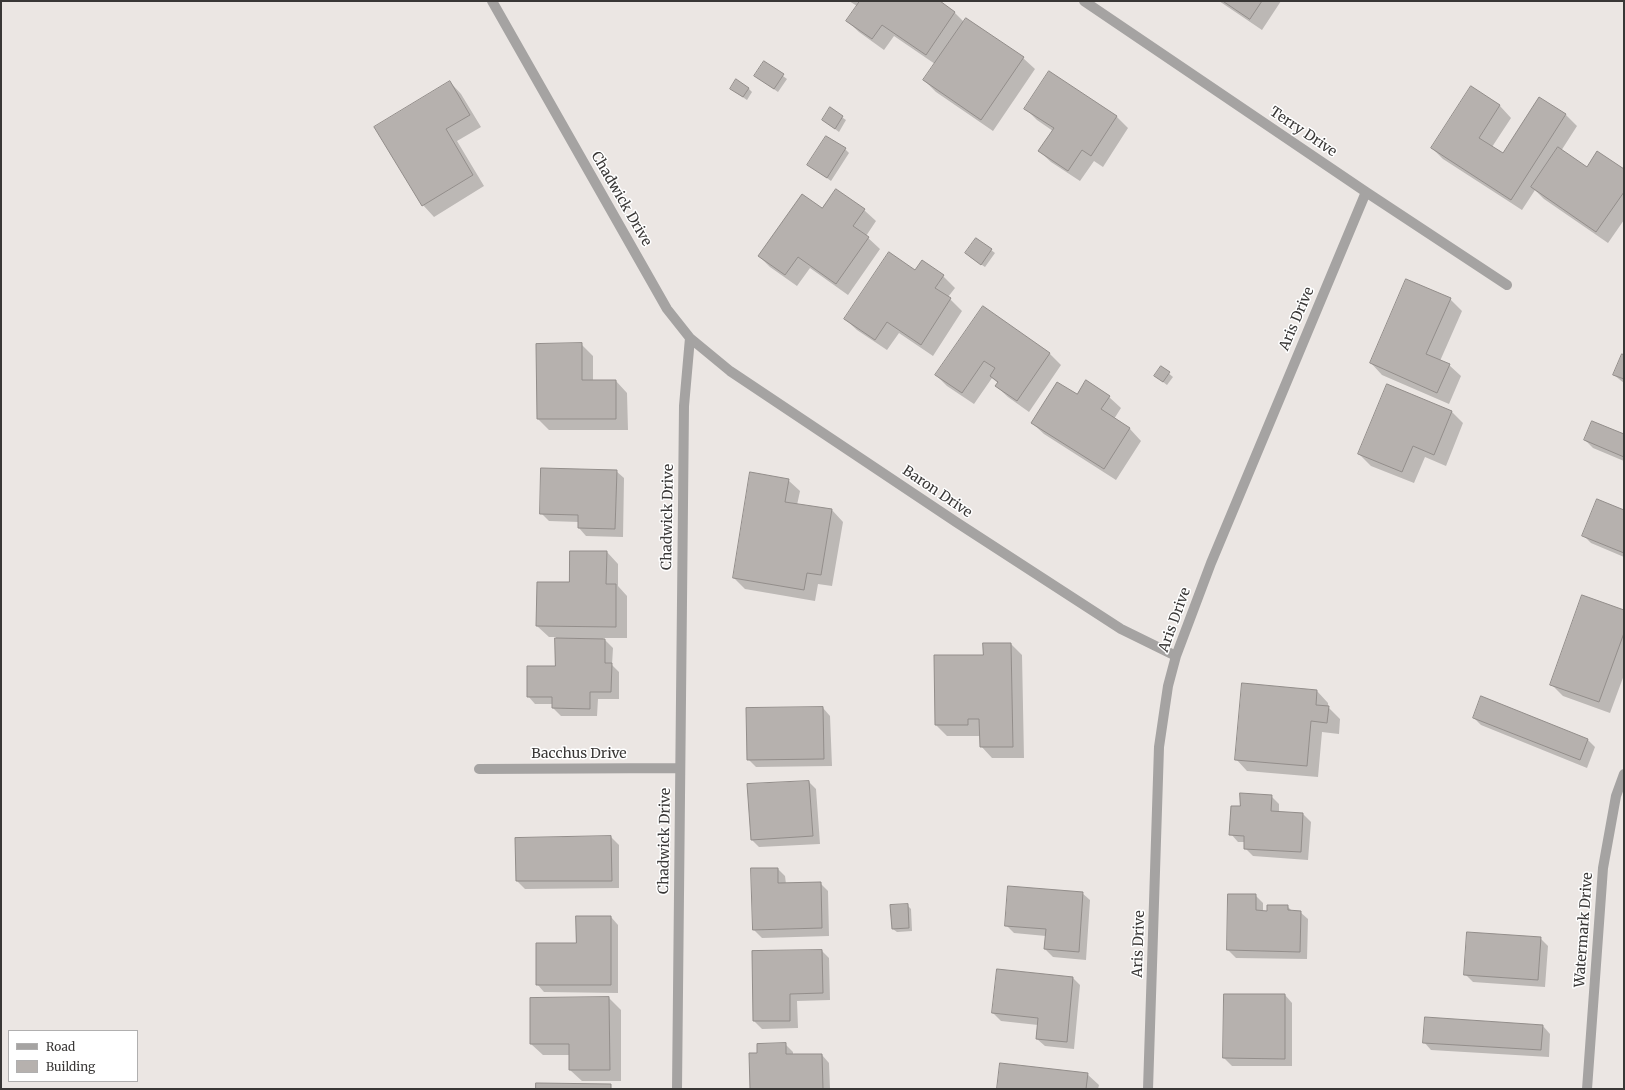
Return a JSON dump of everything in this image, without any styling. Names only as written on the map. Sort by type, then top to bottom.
[{"type":"street","name":"Chadwick Drive","points":[[492,1],[667,309],[690,338],[684,406],[679,768],[677,1089]]},
{"type":"street","name":"Terry Drive","points":[[1084,1],[1366,192],[1507,285]]},
{"type":"street","name":"Aris Drive","points":[[1148,1089],[1159,747],[1168,686],[1176,656],[1211,563],[1366,192]]},
{"type":"street","name":"Baron Drive","points":[[690,338],[730,371],[956,522],[1121,629],[1176,656]]},
{"type":"street","name":"Bacchus Drive","points":[[479,768],[679,768]]},
{"type":"street","name":"Watermark Drive","points":[[1587,1089],[1603,868],[1616,796],[1624,774]]},
{"type":"building","points":[[860,1],[940,1],[955,12],[926,55],[882,25],[872,39],[846,21]]},
{"type":"building","points":[[1223,1],[1262,1],[1250,19]]},
{"type":"building","points":[[966,18],[1024,57],[981,120],[923,80]]},
{"type":"building","points":[[764,61],[784,74],[774,89],[754,76]]},
{"type":"building","points":[[1049,71],[1117,116],[1091,156],[1082,150],[1068,171],[1038,151],[1054,128],[1024,109]]},
{"type":"building","points":[[736,79],[749,88],[743,97],[730,89]]},
{"type":"building","points":[[450,81],[470,115],[446,129],[473,175],[422,206],[374,127]]},
{"type":"building","points":[[1471,86],[1500,105],[1479,138],[1503,153],[1539,97],[1566,114],[1511,200],[1431,148]]},
{"type":"building","points":[[830,107],[843,116],[835,129],[822,120]]},
{"type":"building","points":[[826,136],[846,148],[827,178],[807,165]]},
{"type":"building","points":[[1558,147],[1587,167],[1597,151],[1624,169],[1624,192],[1596,232],[1531,187]]},
{"type":"building","points":[[836,189],[865,209],[853,226],[869,237],[836,284],[798,257],[785,275],[758,256],[802,194],[822,208]]},
{"type":"building","points":[[976,238],[992,249],[981,265],[965,253]]},
{"type":"building","points":[[889,252],[915,270],[922,260],[944,275],[935,288],[951,298],[921,345],[887,322],[875,340],[844,319]]},
{"type":"building","points":[[1406,279],[1451,298],[1426,354],[1450,364],[1437,393],[1370,363]]},
{"type":"building","points":[[983,306],[1050,353],[1017,401],[995,386],[998,382],[990,376],[995,368],[984,361],[962,393],[935,375]]},
{"type":"building","points":[[582,343],[582,380],[616,380],[616,419],[537,419],[536,344]]},
{"type":"building","points":[[1622,354],[1624,355],[1624,379],[1613,375]]},
{"type":"building","points":[[1161,366],[1170,372],[1163,382],[1154,376]]},
{"type":"building","points":[[1086,380],[1110,396],[1101,409],[1130,428],[1104,469],[1031,423],[1057,382],[1077,394]]},
{"type":"building","points":[[1387,384],[1452,411],[1434,455],[1413,446],[1402,472],[1358,454]]},
{"type":"building","points":[[1592,421],[1624,434],[1624,457],[1584,440]]},
{"type":"building","points":[[541,468],[617,470],[615,529],[578,528],[578,515],[540,514]]},
{"type":"building","points":[[750,472],[789,479],[785,502],[832,509],[821,575],[807,573],[804,590],[733,578]]},
{"type":"building","points":[[1597,499],[1624,510],[1624,553],[1582,536]]},
{"type":"building","points":[[570,551],[607,551],[606,584],[616,584],[616,627],[536,626],[537,582],[569,582]]},
{"type":"building","points":[[1582,595],[1624,610],[1624,633],[1599,702],[1550,685]]},
{"type":"building","points":[[555,638],[605,639],[605,663],[612,663],[611,692],[590,692],[590,709],[552,708],[552,697],[527,697],[527,666],[555,666]]},
{"type":"building","points":[[983,643],[1011,643],[1013,747],[980,747],[979,719],[968,719],[968,725],[935,725],[934,655],[983,655]]},
{"type":"building","points":[[1242,683],[1317,690],[1316,705],[1329,706],[1327,723],[1311,721],[1307,766],[1235,760]]},
{"type":"building","points":[[1481,696],[1588,739],[1580,760],[1473,718]]},
{"type":"building","points":[[823,707],[824,759],[747,760],[746,708]]},
{"type":"building","points":[[809,781],[813,836],[751,840],[747,784]]},
{"type":"building","points":[[1240,793],[1272,795],[1271,811],[1303,813],[1301,852],[1244,849],[1244,836],[1229,835],[1231,806],[1240,806]]},
{"type":"building","points":[[611,836],[612,881],[516,881],[515,838]]},
{"type":"building","points":[[751,868],[778,868],[778,883],[821,882],[822,928],[753,930]]},
{"type":"building","points":[[1008,886],[1083,892],[1079,952],[1044,949],[1046,929],[1005,926]]},
{"type":"building","points":[[1228,894],[1256,894],[1256,910],[1267,911],[1267,905],[1288,905],[1288,910],[1301,911],[1300,952],[1227,950]]},
{"type":"building","points":[[908,904],[909,928],[892,929],[890,905]]},
{"type":"building","points":[[576,916],[611,916],[611,985],[536,985],[536,943],[576,943]]},
{"type":"building","points":[[1467,932],[1541,937],[1538,980],[1464,975]]},
{"type":"building","points":[[822,950],[823,993],[790,994],[790,1021],[753,1021],[752,951]]},
{"type":"building","points":[[997,969],[1073,977],[1067,1042],[1036,1039],[1038,1018],[992,1013]]},
{"type":"building","points":[[1224,994],[1285,994],[1285,1059],[1223,1058]]},
{"type":"building","points":[[609,997],[610,1070],[569,1070],[569,1044],[530,1044],[530,998]]},
{"type":"building","points":[[1425,1017],[1543,1025],[1541,1050],[1423,1043]]},
{"type":"building","points":[[786,1043],[786,1054],[822,1054],[823,1089],[750,1089],[749,1053],[757,1053],[757,1044]]},
{"type":"building","points":[[1000,1063],[1088,1073],[1086,1089],[997,1089]]},
{"type":"building","points":[[536,1083],[611,1084],[611,1089],[536,1089]]}]
